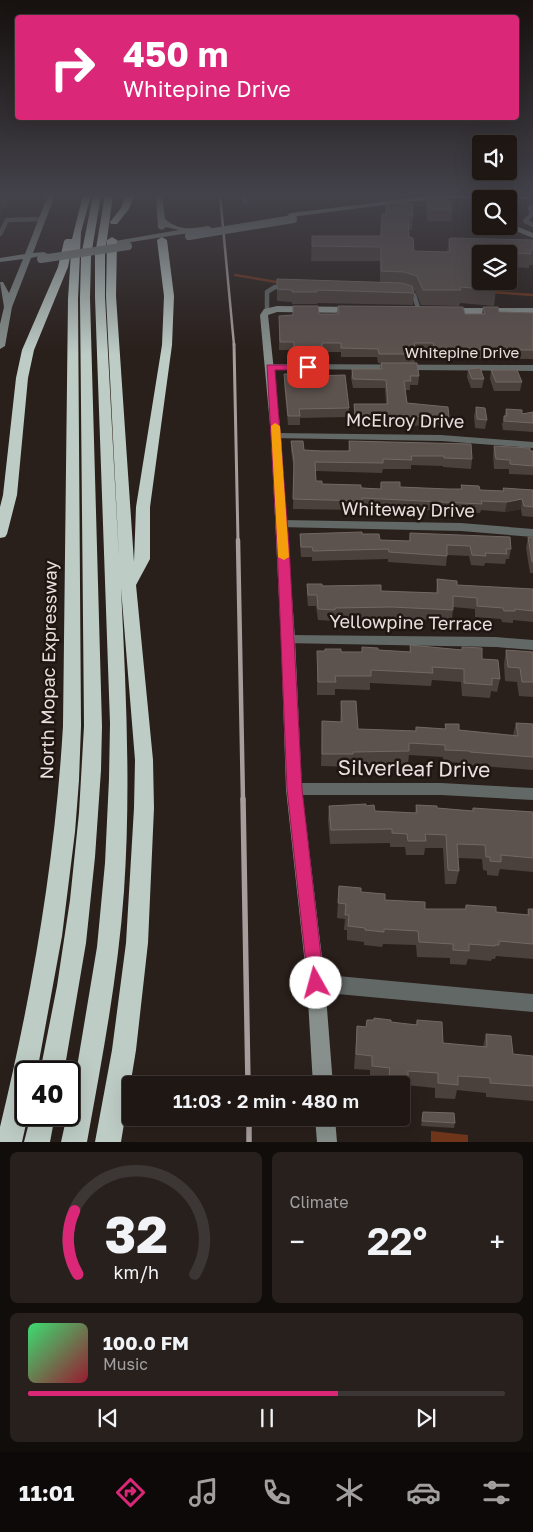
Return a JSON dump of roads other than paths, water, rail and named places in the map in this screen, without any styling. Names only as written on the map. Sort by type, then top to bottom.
[{"type":"highway","points":[[0,534],[10,495],[22,378],[28,350],[63,267],[67,248]]},
{"type":"highway","name":"North Mopac Expressway","points":[[9,1142],[30,1052],[52,941],[70,791],[72,726],[73,299],[77,248]]},
{"type":"highway","points":[[54,1061],[75,946],[85,863],[91,787],[93,726],[85,298],[87,248]]},
{"type":"highway","points":[[74,1142],[93,1043],[108,947],[119,784],[118,713],[100,297],[101,248]]},
{"type":"highway","points":[[108,1142],[124,1050],[137,943],[142,867],[144,760],[128,585],[110,287],[112,248]]},
{"type":"highway","points":[[128,585],[143,559],[145,488],[167,345],[169,296],[158,248]]},
{"type":"highway","points":[[37,1142],[41,1126]]},
{"type":"main road","points":[[0,346],[8,307],[30,248]]},
{"type":"main road","points":[[0,265],[86,248]]},
{"type":"main road","points":[[43,256],[109,248]]},
{"type":"main road","points":[[0,260],[26,259]]},
{"type":"main road","points":[[0,284],[5,292],[8,307]]},
{"type":"main road","points":[[322,1076],[316,983],[294,789],[282,524],[276,436],[264,315],[267,311],[277,309],[362,310]]},
{"type":"main road","points":[[423,311],[533,311]]},
{"type":"main road","points":[[326,1126],[327,1142]]},
{"type":"street","name":"Whitepine Drive","points":[[270,367],[533,368]]},
{"type":"street","name":"McElroy Drive","points":[[276,436],[441,438],[533,444]]},
{"type":"street","name":"Whiteway Drive","points":[[282,524],[461,527],[533,533]]},
{"type":"street","name":"Yellowpine Terrace","points":[[288,640],[496,642],[533,645]]},
{"type":"street","name":"Silverleaf Drive","points":[[294,789],[441,790],[533,794]]},
{"type":"street","points":[[316,983],[533,1003]]},
{"type":"lane","points":[[267,311],[268,290],[275,287],[289,287]]},
{"type":"lane","points":[[402,291],[414,295],[423,311]]},
{"type":"waterway","points":[[235,275],[282,283]]},
{"type":"waterway","points":[[491,292],[533,295]]},
{"type":"railway","points":[[225,248],[234,345]]},
{"type":"railway","points":[[234,344],[238,541]]},
{"type":"railway","points":[[238,540],[243,801]]},
{"type":"railway","points":[[243,799],[248,1076]]},
{"type":"railway","points":[[249,1126],[249,1142]]}]
